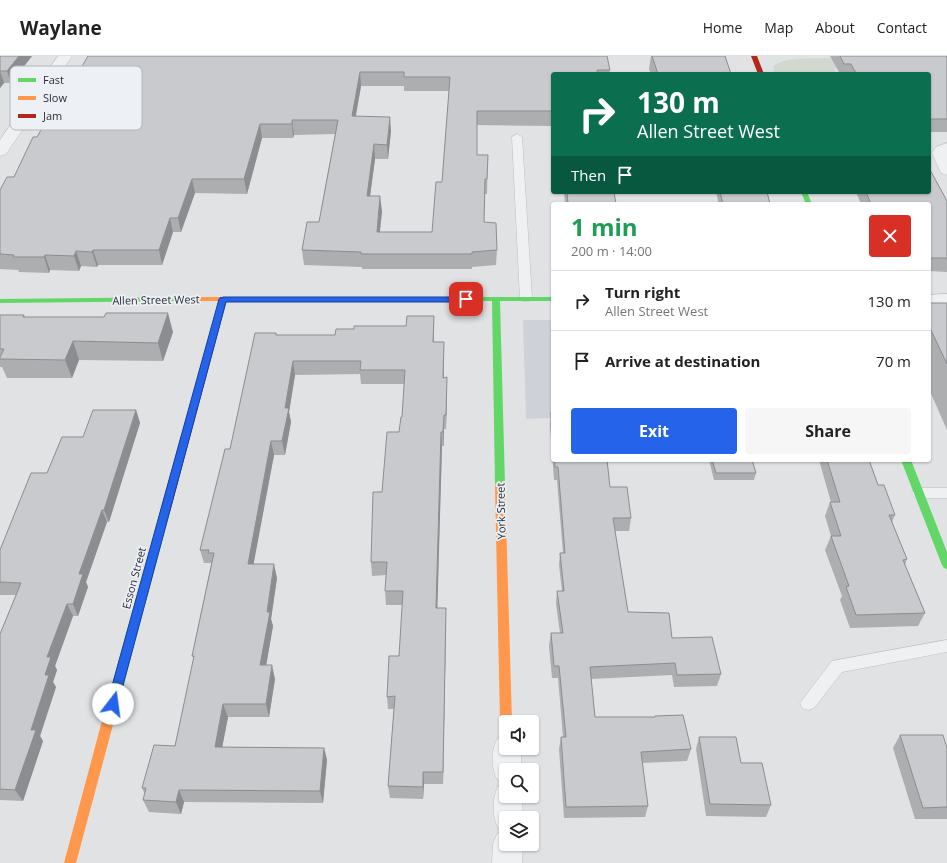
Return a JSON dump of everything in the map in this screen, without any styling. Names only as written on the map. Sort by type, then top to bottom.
[{"type":"street","points":[[58,66],[65,56]]},
{"type":"street","points":[[754,56],[759,72]]},
{"type":"street","points":[[0,151],[14,130]]},
{"type":"street","points":[[947,148],[940,153],[947,170]]},
{"type":"street","name":"Allen Street West","points":[[0,301],[223,299],[551,300]]},
{"type":"street","name":"Esson Street","points":[[70,863],[223,299]]},
{"type":"street","name":"York Street","points":[[496,299],[506,715]]},
{"type":"street","points":[[931,300],[947,300]]},
{"type":"street","points":[[907,462],[947,565]]},
{"type":"street","points":[[507,863],[508,851]]},
{"type":"lane","points":[[517,137],[526,299]]},
{"type":"lane","points":[[919,493],[947,493]]},
{"type":"lane","points":[[808,703],[837,666],[947,646]]},
{"type":"shaded area","points":[[808,58],[840,59],[835,69],[836,72],[774,72],[773,67],[777,63]]},
{"type":"shaded area","points":[[523,320],[551,320],[551,418],[526,419]]},
{"type":"building","points":[[0,56],[19,56],[7,71],[0,71]]},
{"type":"building","points":[[88,56],[607,56],[610,70],[597,70],[598,72],[551,72],[551,111],[477,111],[477,155],[488,155],[487,179],[485,179],[484,222],[496,223],[497,250],[472,252],[472,254],[361,254],[361,252],[302,250],[307,222],[319,222],[338,120],[292,120],[292,124],[260,124],[244,179],[192,179],[178,218],[170,218],[159,250],[76,251],[74,256],[45,255],[44,257],[13,257],[14,255],[0,254],[0,190],[7,177],[14,177],[33,137],[37,137],[41,130],[142,130],[142,66],[82,66]],"holes":[[[360,72],[404,72],[404,77],[450,77],[442,182],[436,182],[432,232],[377,232],[380,196],[367,196],[374,144],[387,145],[390,117],[352,116]]]},
{"type":"building","points":[[652,56],[725,56],[730,72],[657,72]]},
{"type":"building","points":[[840,56],[947,56],[947,119],[931,119],[931,72],[855,72],[851,64],[844,64]]},
{"type":"building","points":[[931,172],[947,201],[947,258],[931,258],[931,202],[870,202],[867,194],[931,194]]},
{"type":"building","points":[[567,194],[614,194],[616,202],[568,202]]},
{"type":"building","points":[[720,194],[768,194],[770,202],[722,202]]},
{"type":"building","points":[[931,303],[947,303],[947,364],[931,330]]},
{"type":"building","points":[[106,313],[168,313],[158,343],[73,341],[65,360],[0,359],[4,349],[0,349],[0,315],[24,315],[23,317],[104,317]]},
{"type":"building","points":[[407,316],[434,316],[433,342],[444,342],[443,378],[447,377],[446,415],[444,415],[443,432],[441,432],[436,608],[446,608],[443,772],[423,772],[423,787],[388,786],[395,696],[387,697],[389,656],[399,656],[403,591],[385,591],[387,562],[371,562],[373,492],[382,492],[387,432],[399,432],[402,417],[405,370],[360,370],[361,361],[293,361],[285,408],[289,408],[282,441],[271,441],[248,564],[274,564],[267,612],[270,612],[260,665],[272,665],[266,704],[223,704],[215,747],[324,748],[320,791],[179,790],[176,802],[143,800],[146,788],[142,788],[154,745],[175,746],[214,553],[208,553],[209,550],[200,550],[225,449],[230,449],[255,333],[276,333],[276,335],[335,335],[336,329],[354,329],[354,326],[406,326]]},
{"type":"building","points":[[93,410],[136,410],[104,510],[102,510],[79,574],[83,574],[73,604],[67,604],[47,657],[51,657],[45,675],[49,675],[31,730],[36,730],[15,790],[0,789],[0,634],[21,583],[0,582],[0,550],[31,473],[47,473],[62,437],[83,437]]},
{"type":"building","points":[[555,462],[607,462],[610,487],[627,487],[631,518],[613,518],[628,612],[669,613],[672,638],[712,637],[721,674],[677,675],[675,663],[590,667],[595,717],[655,717],[683,715],[691,749],[641,752],[648,806],[566,807],[561,737],[566,737],[559,666],[554,666],[551,633],[563,633],[557,591],[564,591],[560,553],[565,553],[558,467],[555,467]]},
{"type":"building","points":[[713,462],[753,462],[756,473],[716,473]]},
{"type":"building","points":[[828,462],[870,462],[878,485],[884,485],[895,515],[889,515],[907,559],[903,560],[925,613],[856,615],[846,587],[849,586],[831,536],[841,536],[830,502],[840,502]]},
{"type":"building","points":[[900,735],[943,735],[947,748],[947,807],[923,808]]},
{"type":"building","points":[[699,737],[736,737],[741,763],[762,763],[771,805],[710,804]]},
{"type":"traffic: fast","points":[[805,194],[808,202]]},
{"type":"traffic: fast","points":[[0,301],[186,299]]},
{"type":"traffic: fast","points":[[475,299],[551,299]]},
{"type":"traffic: fast","points":[[496,299],[500,485]]},
{"type":"traffic: fast","points":[[907,462],[947,565]]},
{"type":"traffic: fast","points":[[112,706],[165,512]]},
{"type":"traffic: slow","points":[[186,299],[475,299]]},
{"type":"traffic: slow","points":[[500,485],[506,715]]},
{"type":"traffic: slow","points":[[70,863],[112,706]]},
{"type":"traffic: jam","points":[[754,56],[760,72]]},
{"type":"traffic: jam","points":[[165,512],[223,299]]},
{"type":"route","points":[[113,704],[223,299],[466,299]]}]
